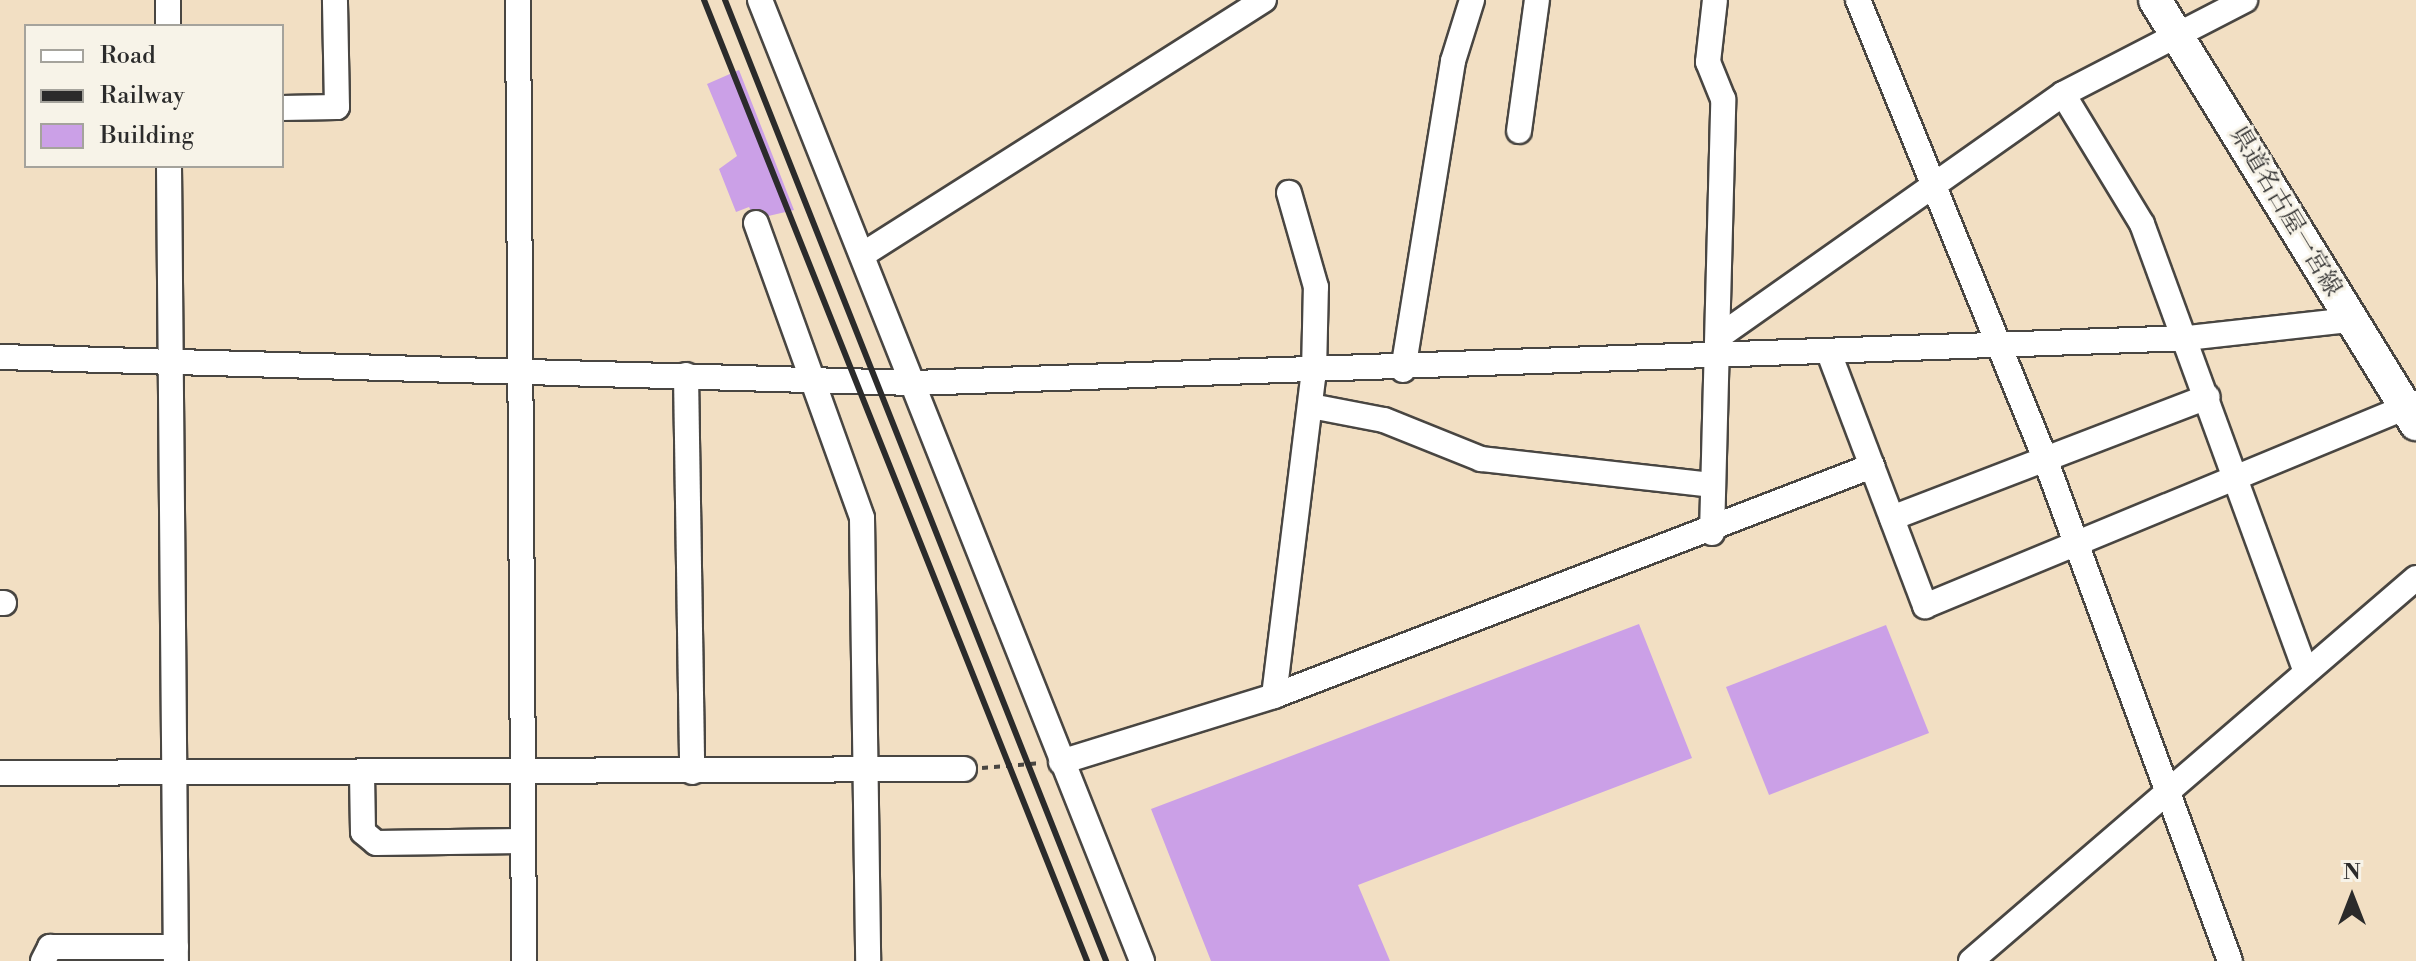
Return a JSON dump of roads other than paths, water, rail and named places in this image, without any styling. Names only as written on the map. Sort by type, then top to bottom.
[{"type":"main road","name":"県道名古屋一宮線","points":[[2155,0],[2350,320],[2413,412]]},
{"type":"street","points":[[168,0],[168,24]]},
{"type":"street","points":[[284,108],[337,107],[335,0]]},
{"type":"street","points":[[518,0],[524,961]]},
{"type":"street","points":[[760,0],[1142,961]]},
{"type":"street","points":[[862,255],[1264,0]]},
{"type":"street","points":[[1403,370],[1453,61],[1472,0]]},
{"type":"street","points":[[1519,131],[1537,0]]},
{"type":"street","points":[[1712,533],[1720,346],[1723,99],[1708,62],[1715,0]]},
{"type":"street","points":[[1858,0],[1930,186],[2044,456],[2171,793],[2230,961]]},
{"type":"street","points":[[1720,346],[1930,186],[2063,94],[2175,32],[2245,0]]},
{"type":"street","points":[[2063,94],[2142,224],[2187,338],[2233,479],[2305,670]]},
{"type":"street","points":[[43,961],[50,947],[176,954],[169,168]]},
{"type":"street","points":[[1274,696],[1314,372],[1316,287],[1289,193]]},
{"type":"street","points":[[756,223],[815,379],[862,518],[868,961]]},
{"type":"street","points":[[0,357],[520,368],[914,383],[1403,370],[1720,346],[1829,353],[2187,338],[2350,320]]},
{"type":"street","points":[[1829,353],[1925,606],[2077,548],[2233,479],[2413,412]]},
{"type":"street","points":[[686,375],[692,772]]},
{"type":"street","points":[[1892,518],[2044,456],[2208,397]]},
{"type":"street","points":[[1311,406],[1384,420],[1481,459],[1713,485]]},
{"type":"street","points":[[1061,762],[1274,696],[1712,533],[1872,466]]},
{"type":"street","points":[[1971,961],[2171,793],[2305,670],[2416,578]]},
{"type":"street","points":[[0,773],[176,775],[964,769]]},
{"type":"street","points":[[362,774],[363,832],[376,843],[522,841]]},
{"type":"railway","points":[[704,0],[1087,961]]},
{"type":"railway","points":[[725,0],[1106,961]]}]
